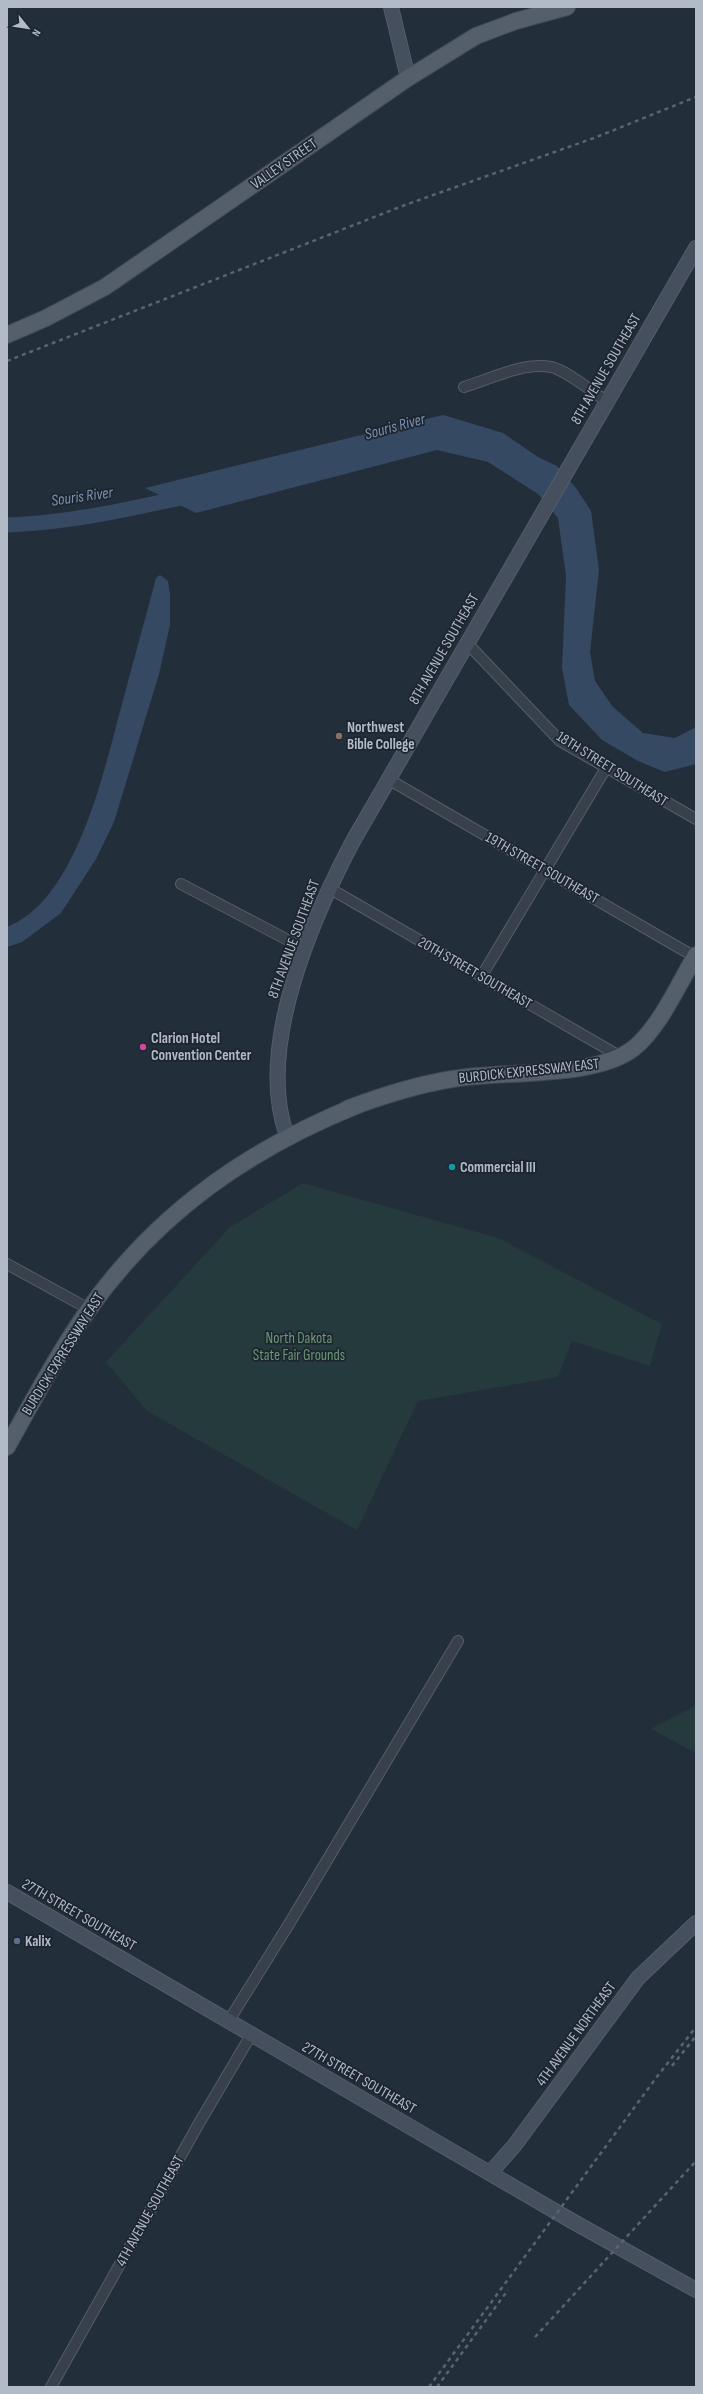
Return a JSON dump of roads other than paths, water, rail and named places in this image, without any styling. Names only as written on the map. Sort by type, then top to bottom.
[{"type":"main road","name":"VALLEY STREET","points":[[7,335],[46,318],[105,287],[408,78],[476,36],[516,21],[567,7]]},
{"type":"main road","name":"BURDICK EXPRESSWAY EAST","points":[[337,1114],[404,1090],[452,1079],[592,1067],[622,1057],[644,1037],[695,956]]},
{"type":"main road","name":"BURDICK EXPRESSWAY EAST","points":[[7,1447],[47,1376],[89,1309],[140,1247],[175,1212],[206,1187],[288,1136],[358,1105]]},
{"type":"street","points":[[391,7],[408,78]]},
{"type":"street","name":"8TH AVENUE SOUTHEAST","points":[[288,1136],[281,1119],[277,1062],[286,1012],[306,949],[329,888],[388,779],[606,401],[694,257]]},
{"type":"street","points":[[464,387],[528,367],[552,367],[582,384],[606,401]]},
{"type":"street","name":"18TH STREET SOUTHEAST","points":[[467,643],[560,741],[696,819]]},
{"type":"street","points":[[481,977],[606,768]]},
{"type":"street","name":"19TH STREET SOUTHEAST","points":[[388,779],[695,956]]},
{"type":"street","points":[[181,884],[306,949]]},
{"type":"street","name":"20TH STREET SOUTHEAST","points":[[329,888],[622,1057]]},
{"type":"street","points":[[7,1264],[89,1309]]},
{"type":"street","points":[[228,2022],[289,1924],[458,1641]]},
{"type":"street","name":"27TH STREET SOUTHEAST","points":[[7,1892],[490,2174],[696,2290]]},
{"type":"street","name":"4TH AVENUE NORTHEAST","points":[[490,2174],[514,2146],[638,1978],[696,1922]]},
{"type":"street","name":"4TH AVENUE SOUTHEAST","points":[[51,2387],[198,2125],[251,2035]]},
{"type":"water","points":[[443,415],[503,433],[538,457],[557,466],[576,488],[591,511],[599,570],[590,652],[595,681],[613,707],[643,733],[675,738],[696,727],[696,764],[665,772],[638,761],[602,740],[569,705],[562,668],[566,576],[558,518],[538,494],[488,462],[437,450],[196,513],[145,488]]},
{"type":"water","points":[[160,575],[168,581],[170,594],[170,625],[159,674],[114,822],[96,859],[61,913],[22,942],[7,947],[7,927],[31,912],[52,890],[69,862],[84,830],[106,763],[156,578]]},
{"type":"waterway","name":"Souris River","points":[[7,525],[30,524],[76,518],[189,496]]},
{"type":"railway","points":[[7,361],[405,205],[594,138],[696,97]]},
{"type":"railway","points":[[429,2387],[656,2078],[696,2027]]},
{"type":"railway","points":[[672,2066],[696,2036]]},
{"type":"railway","points":[[535,2337],[696,2161]]},
{"type":"railway","points":[[437,2387],[508,2290]]},
{"type":"place","name":"Northwest Bible College","points":[[339,736]]},
{"type":"place","name":"Clarion Hotel Convention Center","points":[[143,1047]]},
{"type":"place","name":"Commercial III","points":[[452,1167]]},
{"type":"place","name":"Kalix","points":[[17,1941]]},
{"type":"park label","name":"North Dakota State Fair Grounds","points":[[299,1346]]}]
